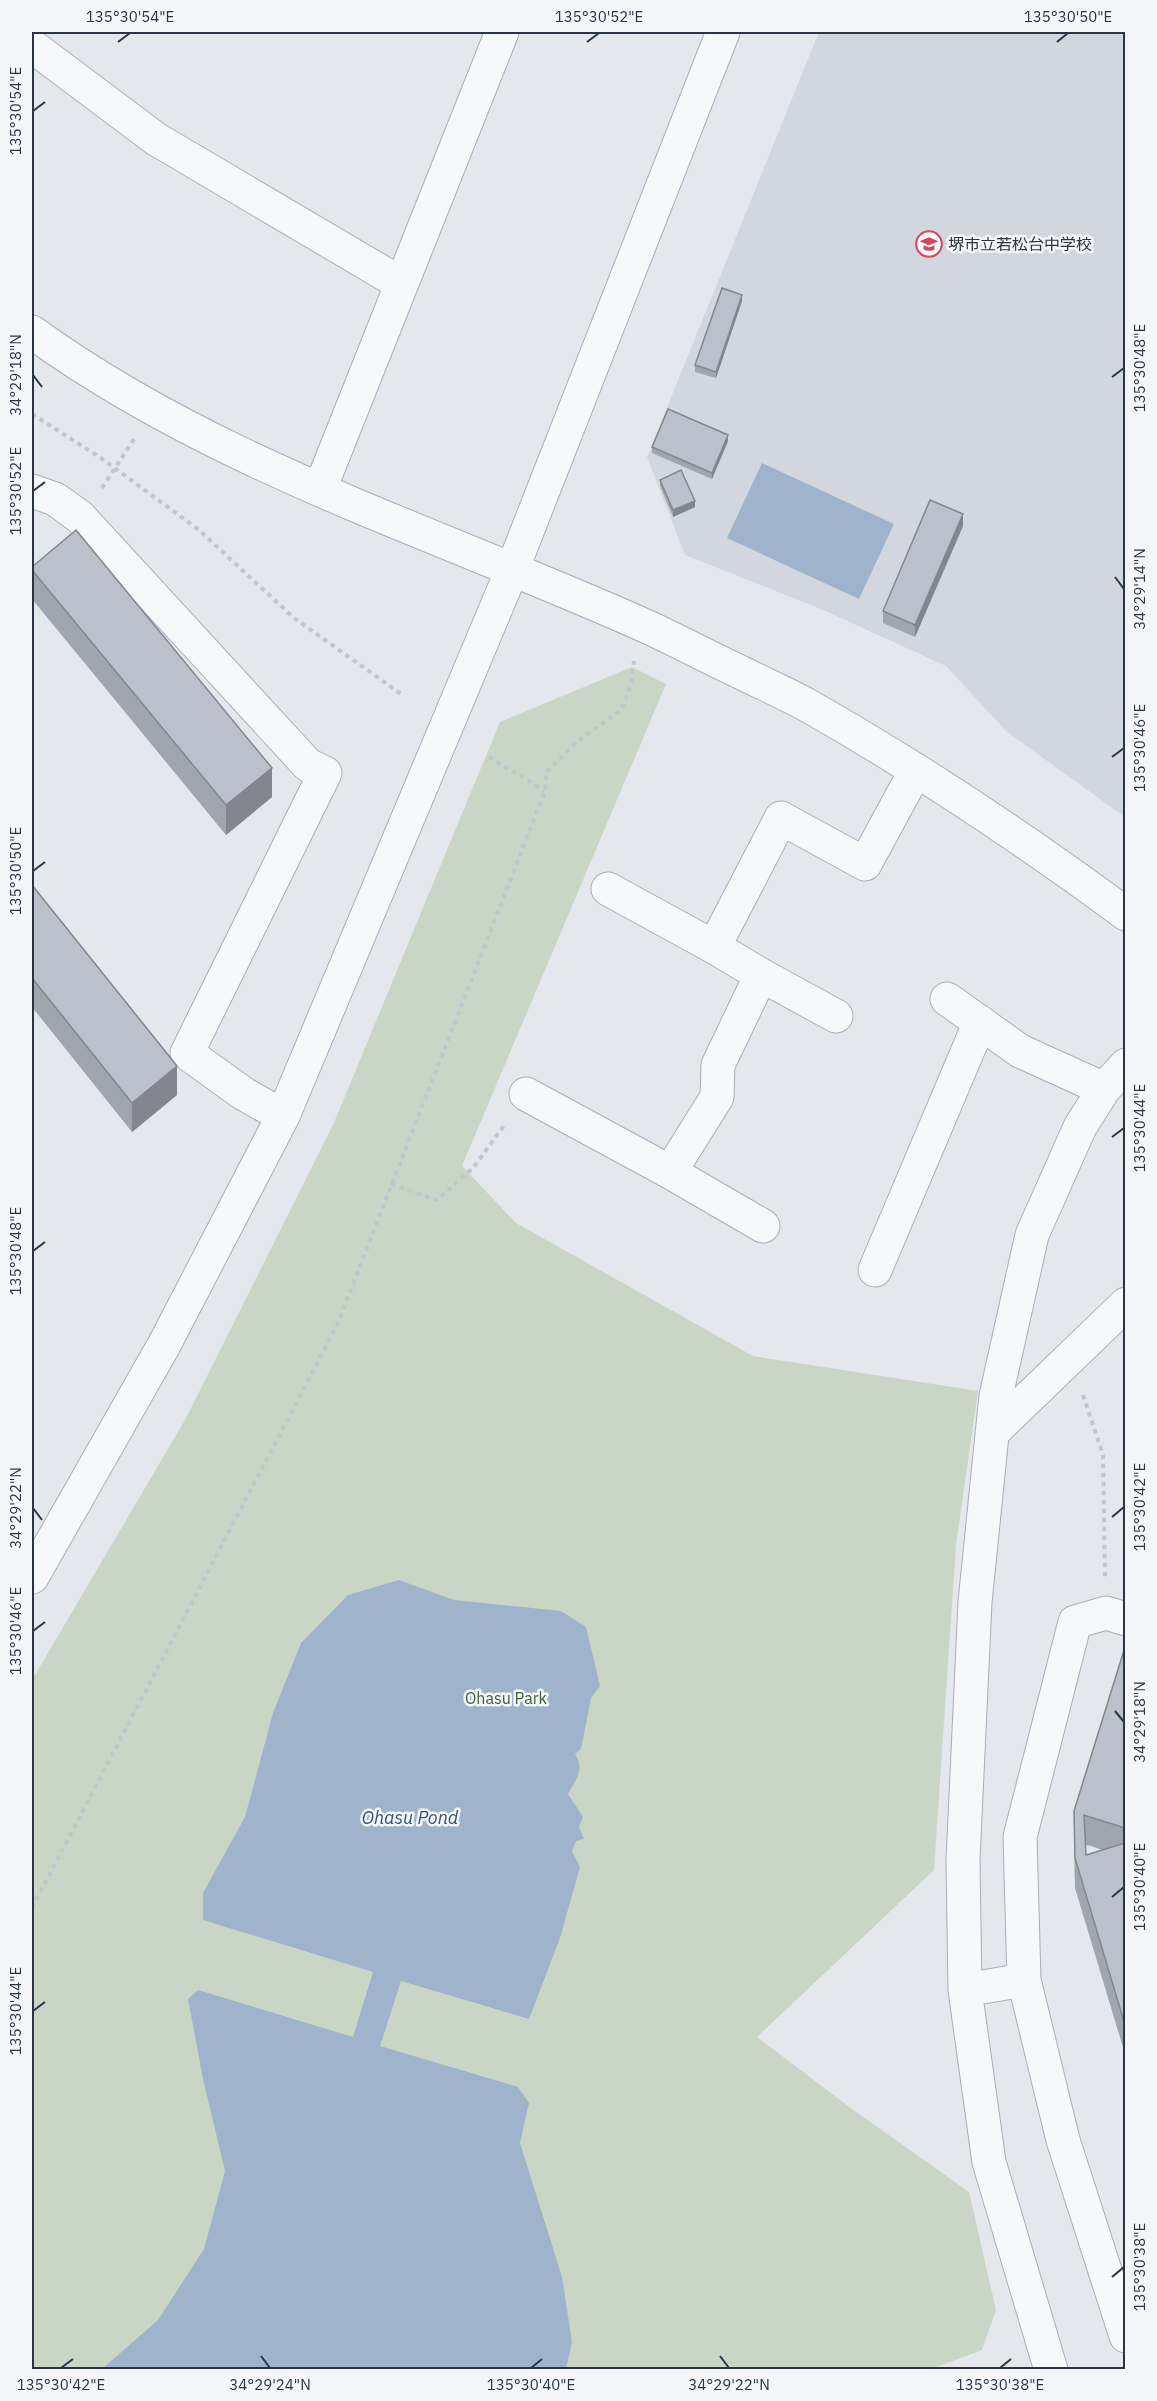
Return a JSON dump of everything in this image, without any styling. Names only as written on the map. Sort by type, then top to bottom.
[{"type":"street","points":[[320,489],[499,32]]},
{"type":"street","points":[[32,1577],[164,1345],[283,1116],[512,570],[723,32]]},
{"type":"street","points":[[32,46],[156,139],[400,283]]},
{"type":"street","points":[[32,332],[136,398],[228,448],[650,628],[804,704],[916,770],[1047,856],[1125,914]]},
{"type":"street","points":[[32,491],[55,498],[80,517],[308,765],[325,773],[187,1053],[244,1094],[283,1116]]},
{"type":"street","points":[[714,947],[781,818],[865,864],[916,770]]},
{"type":"street","points":[[608,889],[836,1016]]},
{"type":"street","points":[[670,1172],[717,1097],[718,1065],[761,975]]},
{"type":"street","points":[[947,999],[1020,1051],[1104,1089]]},
{"type":"street","points":[[875,1270],[980,1022]]},
{"type":"street","points":[[1051,2370],[989,2162],[964,1990],[963,1860],[975,1602],[996,1396],[1032,1235],[1080,1127],[1104,1089],[1125,1065]]},
{"type":"street","points":[[526,1094],[670,1172],[763,1226]]},
{"type":"street","points":[[992,1433],[1125,1304]]},
{"type":"street","points":[[1116,1616],[1075,1622],[1020,1837],[1024,1980],[1064,2140],[1125,2336]]},
{"type":"street","points":[[964,1990],[1024,1980]]},
{"type":"path","points":[[32,414],[115,469],[199,530],[294,618],[404,696]]},
{"type":"path","points":[[115,469],[136,436]]},
{"type":"path","points":[[32,1908],[337,1325],[545,791],[546,772],[578,741],[621,710],[631,685],[634,661]]},
{"type":"path","points":[[489,757],[545,791]]},
{"type":"path","points":[[391,1184],[437,1200],[473,1168],[526,1094]]},
{"type":"path","points":[[1062,1365],[1083,1396],[1103,1455],[1116,1616]]},
{"type":"shaded area","name":"堺市立若松台中学校","points":[[819,32],[1125,32],[1125,817],[1007,732],[946,666],[821,609],[685,555],[647,457]]},
{"type":"green space","name":"Ohasu Park","points":[[632,667],[666,684],[462,1166],[516,1223],[753,1356],[978,1391],[956,1545],[934,1870],[757,2037],[852,2109],[969,2192],[996,2310],[982,2350],[931,2369],[32,2370],[32,1680],[185,1420],[333,1125],[500,722]]},
{"type":"water","points":[[762,463],[894,524],[859,599],[727,538]]},
{"type":"water","name":"Ohasu Pond","points":[[399,1580],[454,1600],[561,1611],[586,1627],[600,1686],[591,1698],[581,1749],[575,1754],[579,1770],[568,1794],[583,1817],[579,1827],[584,1839],[576,1841],[572,1851],[580,1867],[560,1938],[529,2019],[401,1981],[380,2046],[518,2087],[529,2103],[520,2143],[562,2277],[572,2342],[566,2369],[102,2369],[158,2320],[204,2249],[225,2171],[203,2079],[188,1999],[198,1990],[353,2037],[373,1972],[203,1920],[203,1893],[245,1817],[273,1713],[301,1643],[348,1595]]},
{"type":"building","points":[[722,288],[742,295],[716,372],[695,365]]},
{"type":"building","points":[[668,409],[728,435],[712,473],[652,447]]},
{"type":"building","points":[[681,470],[695,501],[673,510],[660,480]]},
{"type":"building","points":[[930,500],[963,514],[915,625],[883,611]]},
{"type":"building","points":[[76,530],[272,768],[226,805],[32,570],[32,567]]},
{"type":"building","points":[[32,885],[177,1066],[132,1103],[32,978]]},
{"type":"building","points":[[1125,1647],[1125,1828],[1084,1815],[1086,1855],[1125,1843],[1125,2025],[1075,1858],[1074,1811]]},
{"type":"place","name":"堺市立若松台中学校","points":[[929,244]]}]
